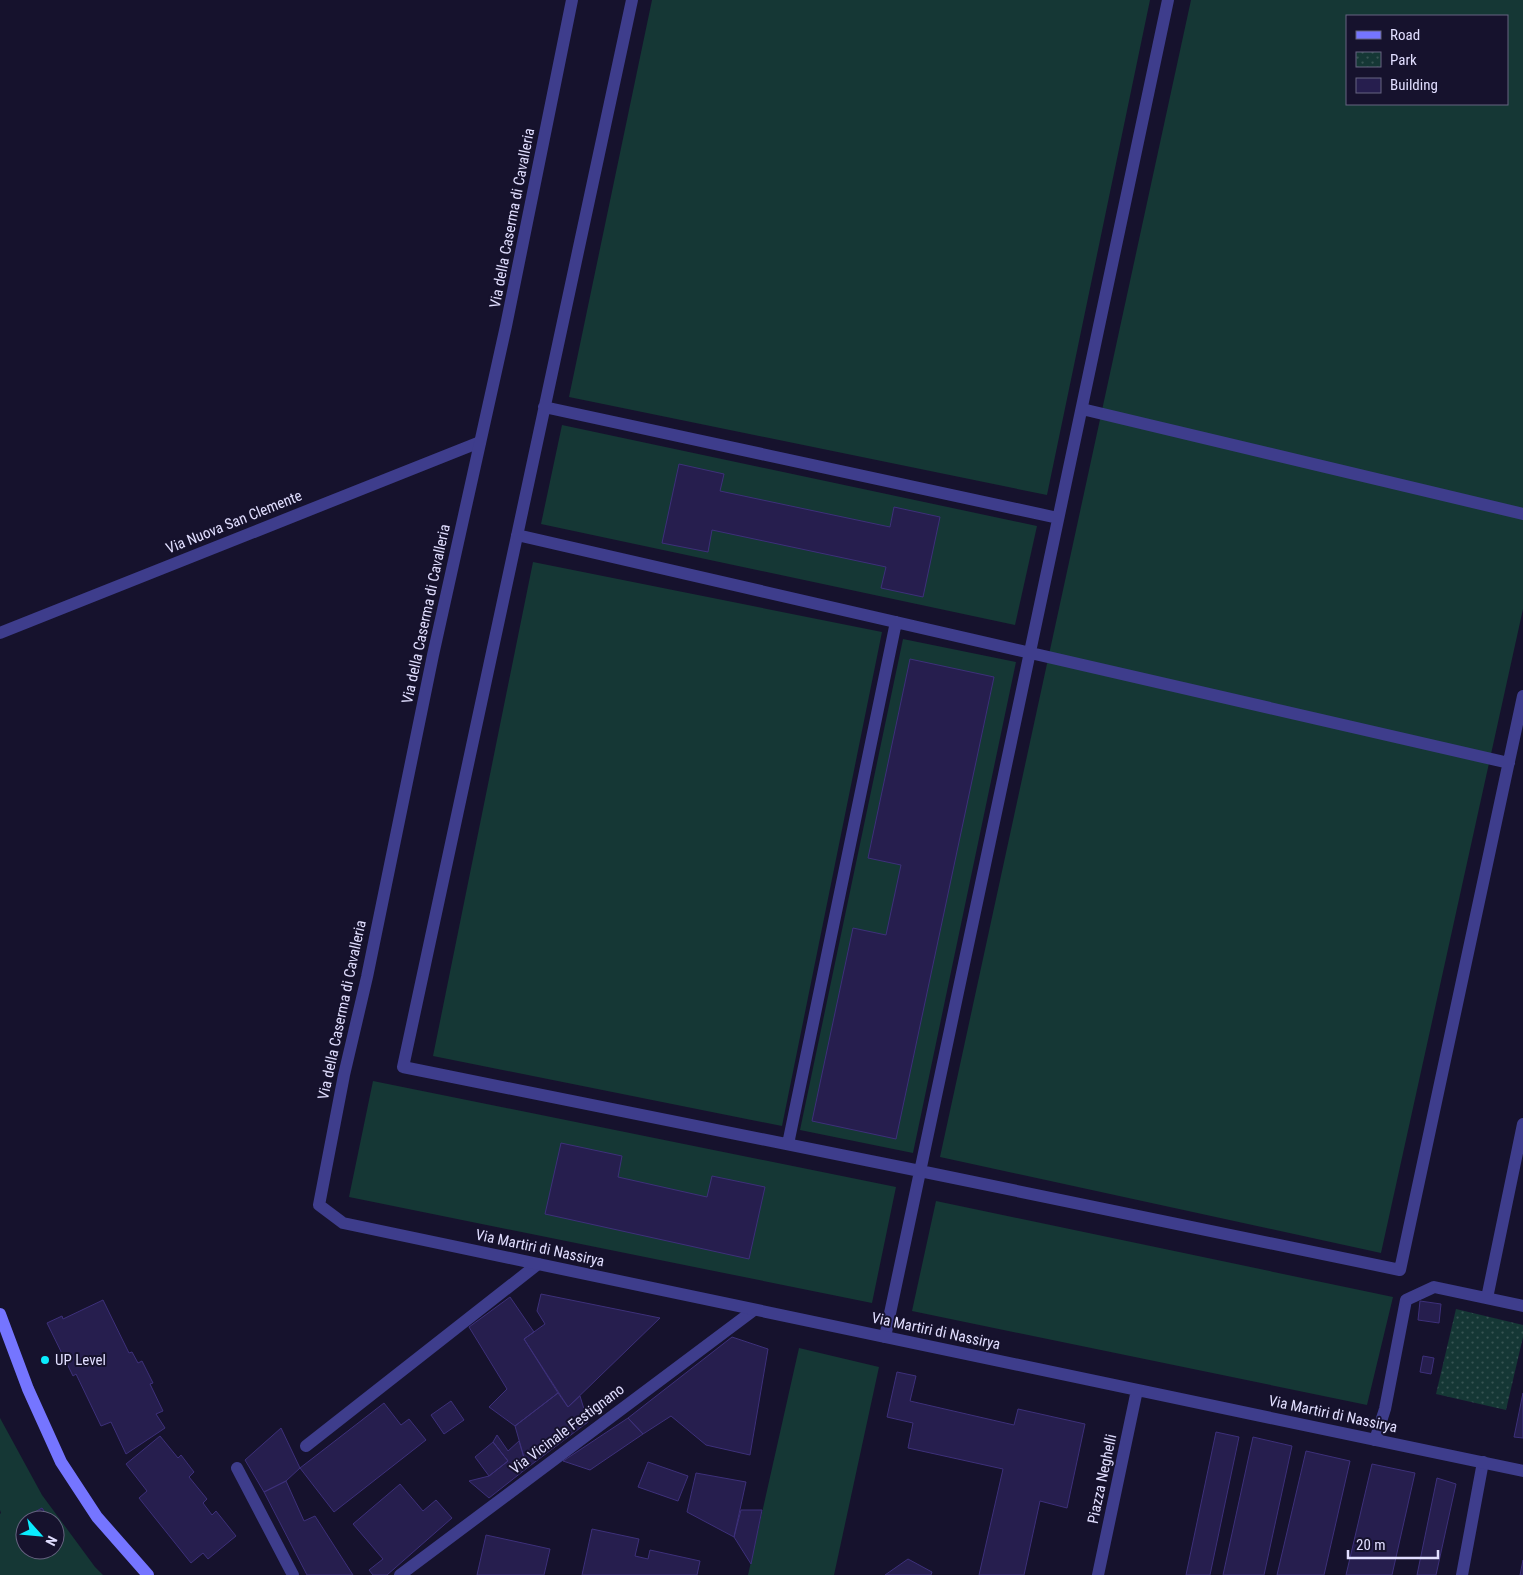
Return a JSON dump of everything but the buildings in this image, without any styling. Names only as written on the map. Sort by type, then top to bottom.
[{"type":"street","name":"Via della Caserma di Cavalleria","points":[[343,1223],[319,1204],[327,1159],[433,655],[506,326],[572,0]]},
{"type":"street","points":[[632,0],[403,1068],[920,1170],[1400,1270],[1523,696]]},
{"type":"street","points":[[885,1337],[1168,0]]},
{"type":"street","points":[[544,407],[1058,518]]},
{"type":"street","points":[[1082,408],[1523,514]]},
{"type":"street","name":"Via Nuova San Clemente","points":[[0,633],[480,442]]},
{"type":"street","points":[[517,535],[1509,763]]},
{"type":"street","points":[[788,1144],[896,622]]},
{"type":"street","points":[[1486,1298],[1523,1124]]},
{"type":"street","name":"Via Martiri di Nassirya","points":[[343,1223],[1523,1471]]},
{"type":"street","points":[[306,1446],[538,1264]]},
{"type":"street","points":[[1375,1440],[1385,1409],[1406,1300],[1434,1287],[1523,1306]]},
{"type":"street","name":"Via Vicinale Festignano","points":[[400,1575],[754,1310]]},
{"type":"street","points":[[0,1314],[28,1389],[61,1462],[97,1517],[148,1575]]},
{"type":"street","name":"Piazza Neghelli","points":[[1098,1575],[1137,1390]]},
{"type":"street","points":[[1462,1575],[1483,1462]]},
{"type":"street","points":[[237,1468],[293,1575]]},
{"type":"green space","points":[[652,0],[1150,0],[1047,495],[569,397]]},
{"type":"green space","points":[[1191,0],[1523,0],[1523,609],[1381,1253],[940,1157]]},
{"type":"green space","points":[[562,425],[1037,526],[1015,625],[541,524]]},
{"type":"green space","points":[[533,562],[882,632],[782,1126],[433,1056]]},
{"type":"green space","points":[[903,639],[1016,662],[913,1153],[800,1130]]},
{"type":"green space","points":[[373,1081],[896,1187],[872,1303],[349,1197]]},
{"type":"green space","points":[[936,1201],[1393,1297],[1367,1405],[912,1311]]},
{"type":"green space","points":[[1456,1309],[1523,1325],[1523,1337],[1506,1410],[1436,1394]]},
{"type":"green space","points":[[799,1348],[879,1367],[834,1575],[748,1575]]},
{"type":"green space","points":[[0,1418],[42,1495],[53,1510],[15,1510],[15,1560],[65,1560],[65,1526],[103,1575],[0,1575]]},
{"type":"place","name":"UP Level","points":[[45,1360]]}]
